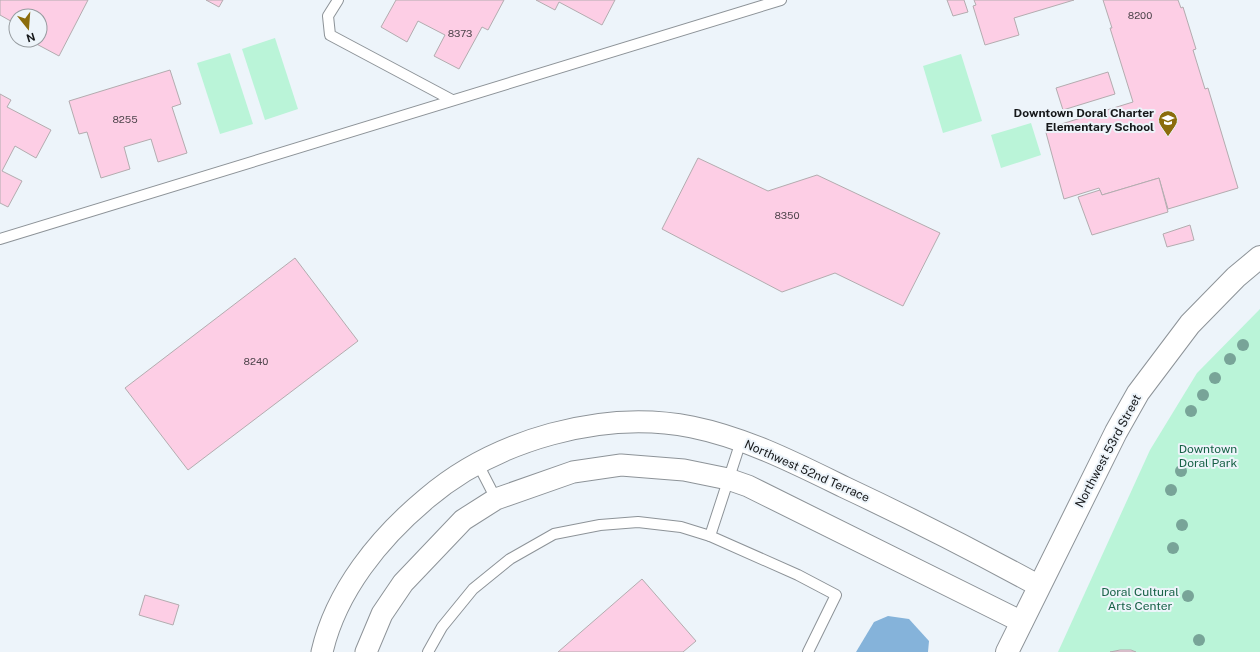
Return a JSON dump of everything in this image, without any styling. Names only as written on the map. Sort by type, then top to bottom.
[{"type":"street","name":"Northwest 53rd Street","points":[[1007,652],[1116,432],[1138,393],[1190,324],[1236,277],[1260,257]]},
{"type":"street","name":"Northwest 52nd Terrace","points":[[322,652],[325,640],[342,598],[371,554],[407,515],[440,486],[501,452],[540,438],[587,427],[621,422],[664,423],[693,428],[741,441],[797,464],[876,502],[1040,586]]},
{"type":"street","points":[[366,652],[382,614],[403,583],[463,520],[496,499],[573,472],[621,465],[684,470],[728,479],[748,486],[1022,622]]},
{"type":"lane","points":[[338,0],[328,16],[330,35],[452,100]]},
{"type":"lane","points":[[0,239],[781,0]]},
{"type":"lane","points":[[710,536],[741,441]]},
{"type":"lane","points":[[478,464],[496,499]]},
{"type":"lane","points":[[428,652],[442,627],[473,589],[510,559],[554,534],[600,525],[638,522],[681,527],[710,536],[798,575],[836,595],[808,652]]},
{"type":"green space","points":[[275,38],[298,109],[265,120],[242,49]]},
{"type":"green space","points":[[230,53],[253,124],[220,134],[197,63]]},
{"type":"green space","points":[[961,54],[982,121],[943,133],[923,66]]},
{"type":"green space","points":[[1031,123],[1041,155],[1001,168],[991,135]]},
{"type":"green space","name":"Downtown Doral Park","points":[[1260,309],[1260,652],[1058,652],[1150,450],[1197,373]]},
{"type":"water","points":[[888,616],[909,619],[929,641],[928,652],[856,652],[874,622]]},
{"type":"building","points":[[0,0],[88,0],[59,56],[44,48],[48,48],[48,8],[8,8],[8,20],[0,15]]},
{"type":"building","points":[[206,0],[223,0],[219,7]]},
{"type":"building","points":[[396,0],[504,0],[488,30],[482,27],[459,69],[434,56],[445,35],[418,21],[407,42],[381,27]]},
{"type":"building","points":[[536,0],[615,0],[602,25],[559,2],[555,10]]},
{"type":"building","points":[[947,0],[964,0],[968,12],[953,16]]},
{"type":"building","points":[[974,0],[1074,0],[1014,18],[1019,35],[985,45],[973,6],[976,5]]},
{"type":"building","points":[[1103,0],[1178,0],[1181,8],[1183,7],[1196,49],[1193,50],[1205,89],[1208,88],[1238,188],[1168,209],[1159,178],[1102,195],[1099,188],[1064,199],[1045,129],[1133,102]]},
{"type":"building","points":[[170,70],[181,104],[172,107],[187,153],[158,162],[151,139],[124,147],[130,169],[101,178],[87,132],[79,134],[69,101]]},
{"type":"building","points":[[1108,72],[1115,94],[1063,110],[1056,88]]},
{"type":"building","points":[[0,94],[11,100],[7,107],[51,130],[36,158],[15,146],[2,171],[22,181],[8,207],[0,203]]},
{"type":"building","points":[[698,158],[768,191],[817,175],[940,233],[903,306],[835,273],[782,292],[662,229]]},
{"type":"building","points":[[1159,178],[1168,212],[1092,235],[1078,197],[1100,190],[1102,195]]},
{"type":"building","points":[[1190,225],[1194,240],[1167,247],[1163,234]]},
{"type":"building","points":[[295,258],[358,341],[188,470],[125,388]]},
{"type":"building","points":[[642,579],[696,641],[683,652],[558,652]]},
{"type":"building","points":[[145,595],[179,605],[173,625],[139,615]]},
{"type":"building","points":[[1131,650],[1136,652],[1110,652]]},
{"type":"place","name":"Downtown Doral Charter Elementary School","points":[[1168,137]]},
{"type":"park label","name":"Doral Cultural Arts Center","points":[[1140,599]]}]
